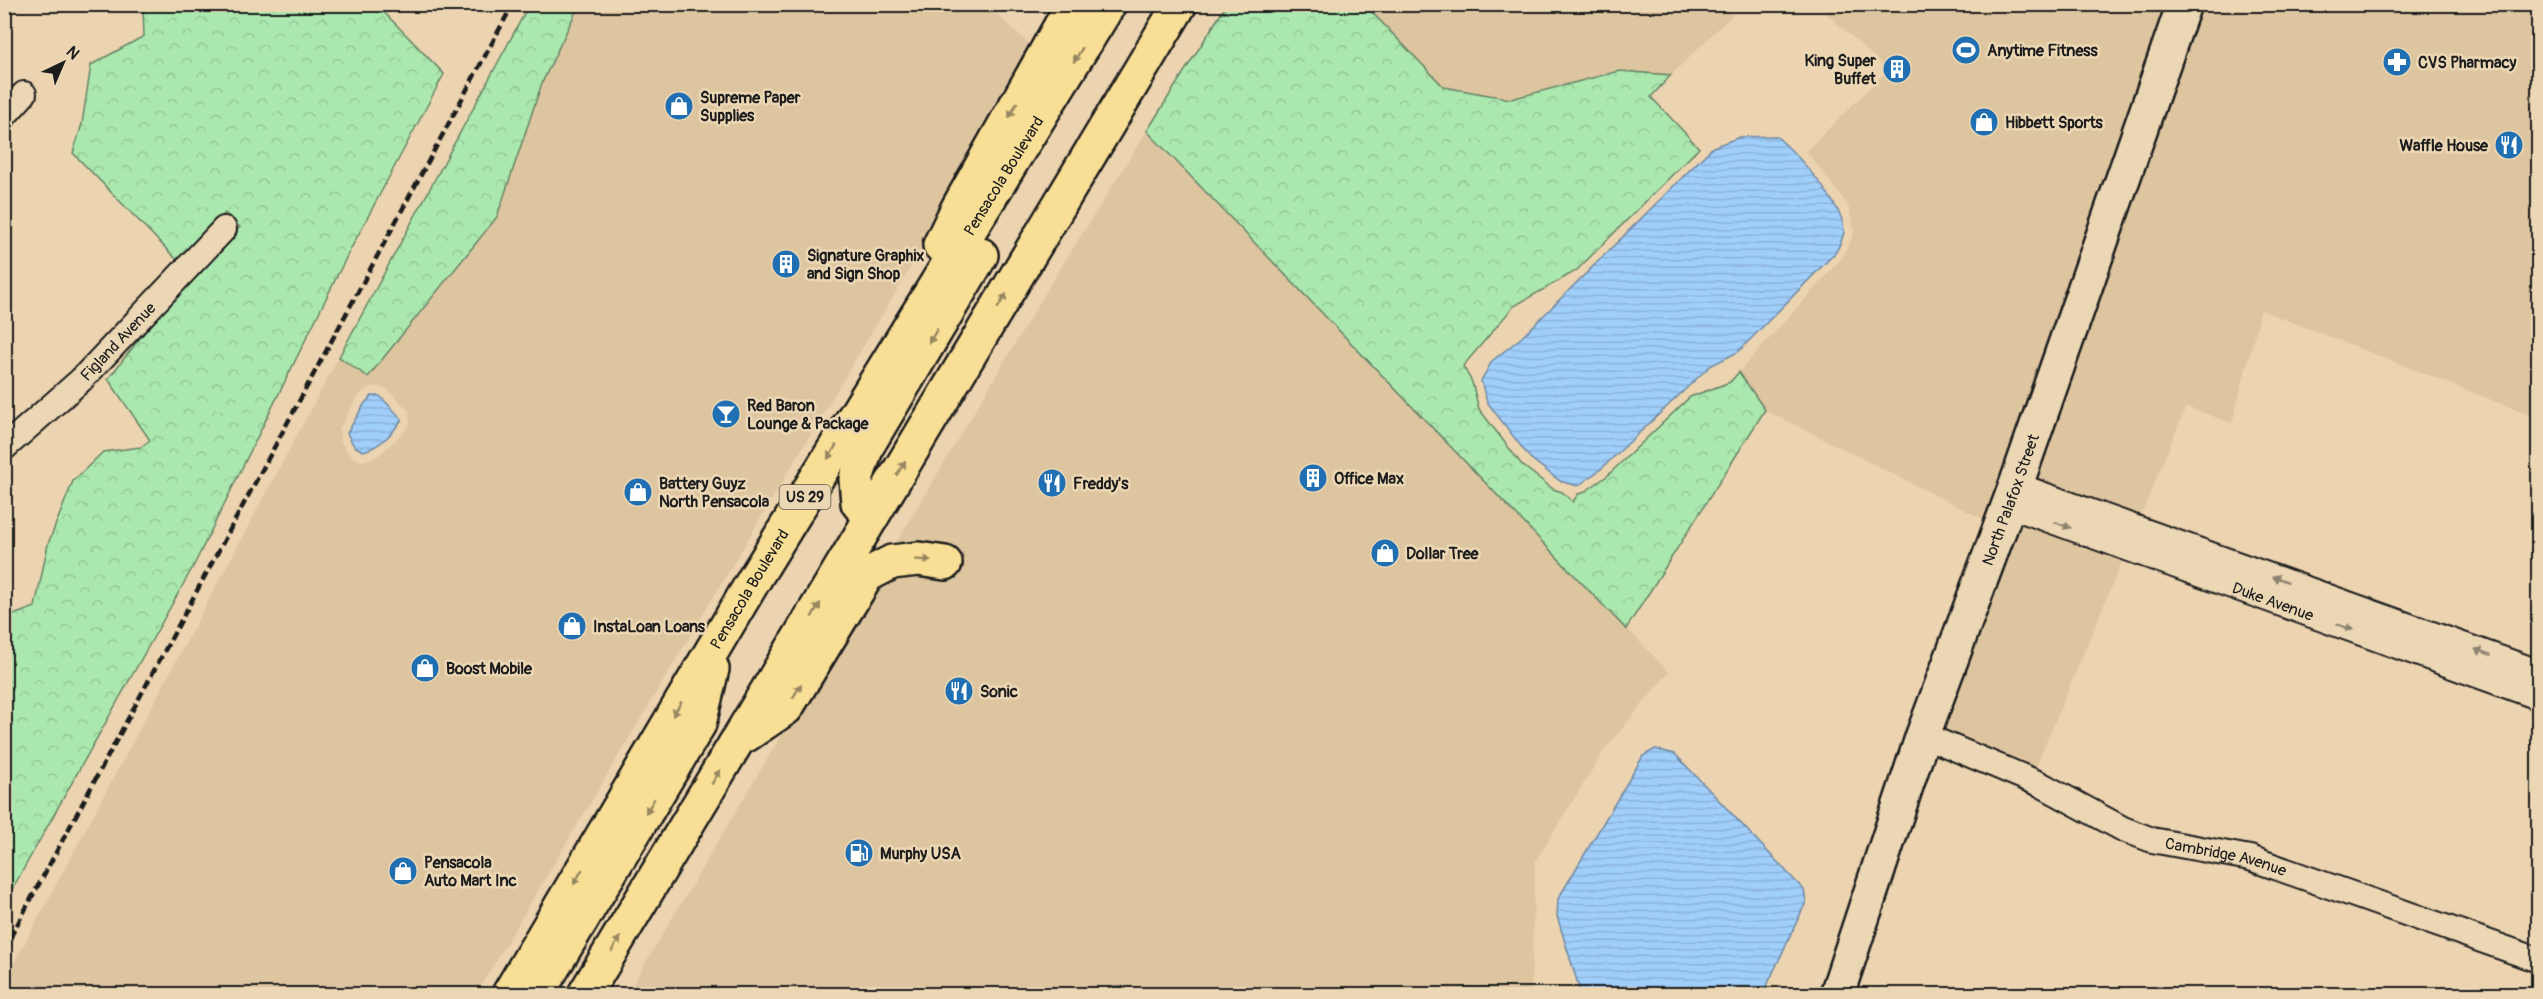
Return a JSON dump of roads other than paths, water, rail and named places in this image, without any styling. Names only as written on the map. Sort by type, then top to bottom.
[{"type":"highway","points":[[873,385],[958,208],[1072,4]]},
{"type":"highway","name":"Pensacola Boulevard","points":[[509,994],[873,385],[1109,4]]},
{"type":"highway","points":[[585,994],[1179,4]]},
{"type":"highway","points":[[1113,117],[1193,4]]},
{"type":"highway","points":[[871,518],[858,503],[855,479],[867,446],[1013,202],[1030,134]]},
{"type":"highway","points":[[737,741],[786,708],[867,575],[892,562],[918,559],[945,562]]},
{"type":"highway","points":[[537,994],[699,724],[720,638]]},
{"type":"main road","name":"North Palafox Street","points":[[1837,994],[1923,735],[2012,495],[2184,4]]},
{"type":"street","points":[[4,116],[24,94]]},
{"type":"street","name":"Figland Avenue","points":[[4,448],[81,380],[224,229]]},
{"type":"street","name":"Duke Avenue","points":[[2012,495],[2538,672]]},
{"type":"street","name":"Duke Avenue","points":[[2012,495],[2538,697]]},
{"type":"street","name":"Cambridge Avenue","points":[[1923,735],[2040,784],[2123,829],[2152,840],[2250,858],[2538,960]]},
{"type":"water","points":[[1776,136],[1806,166],[1836,207],[1844,230],[1836,252],[1738,352],[1710,366],[1601,469],[1578,486],[1560,481],[1530,458],[1487,402],[1481,381],[1492,361],[1522,337],[1713,147],[1740,137]]},
{"type":"water","points":[[372,396],[380,396],[402,419],[386,439],[375,447],[363,451],[354,446],[347,433],[365,403]]},
{"type":"water","points":[[1655,749],[1675,754],[1804,890],[1806,902],[1763,994],[1581,994],[1557,916],[1558,899],[1643,756]]},
{"type":"railway","points":[[4,949],[513,4]]},
{"type":"place","name":"Anytime Fitness","points":[[1966,50]]},
{"type":"place","name":"CVS Pharmacy","points":[[2397,62]]},
{"type":"place","name":"King Super Buffet","points":[[1897,69]]},
{"type":"place","name":"Supreme Paper Supplies","points":[[679,106]]},
{"type":"place","name":"Hibbett Sports","points":[[1984,122]]},
{"type":"place","name":"Waffle House","points":[[2509,145]]},
{"type":"place","name":"Signature Graphix and Sign Shop","points":[[786,264]]},
{"type":"place","name":"Red Baron Lounge & Package","points":[[726,414]]},
{"type":"place","name":"Office Max","points":[[1313,478]]},
{"type":"place","name":"Freddy's","points":[[1052,483]]},
{"type":"place","name":"Battery Guyz North Pensacola","points":[[638,492]]},
{"type":"place","name":"Dollar Tree","points":[[1385,553]]},
{"type":"place","name":"InstaLoan Loans","points":[[572,626]]},
{"type":"place","name":"Boost Mobile","points":[[425,668]]},
{"type":"place","name":"Sonic","points":[[959,691]]},
{"type":"place","name":"Murphy USA","points":[[859,853]]},
{"type":"place","name":"Pensacola Auto Mart Inc","points":[[403,871]]}]
